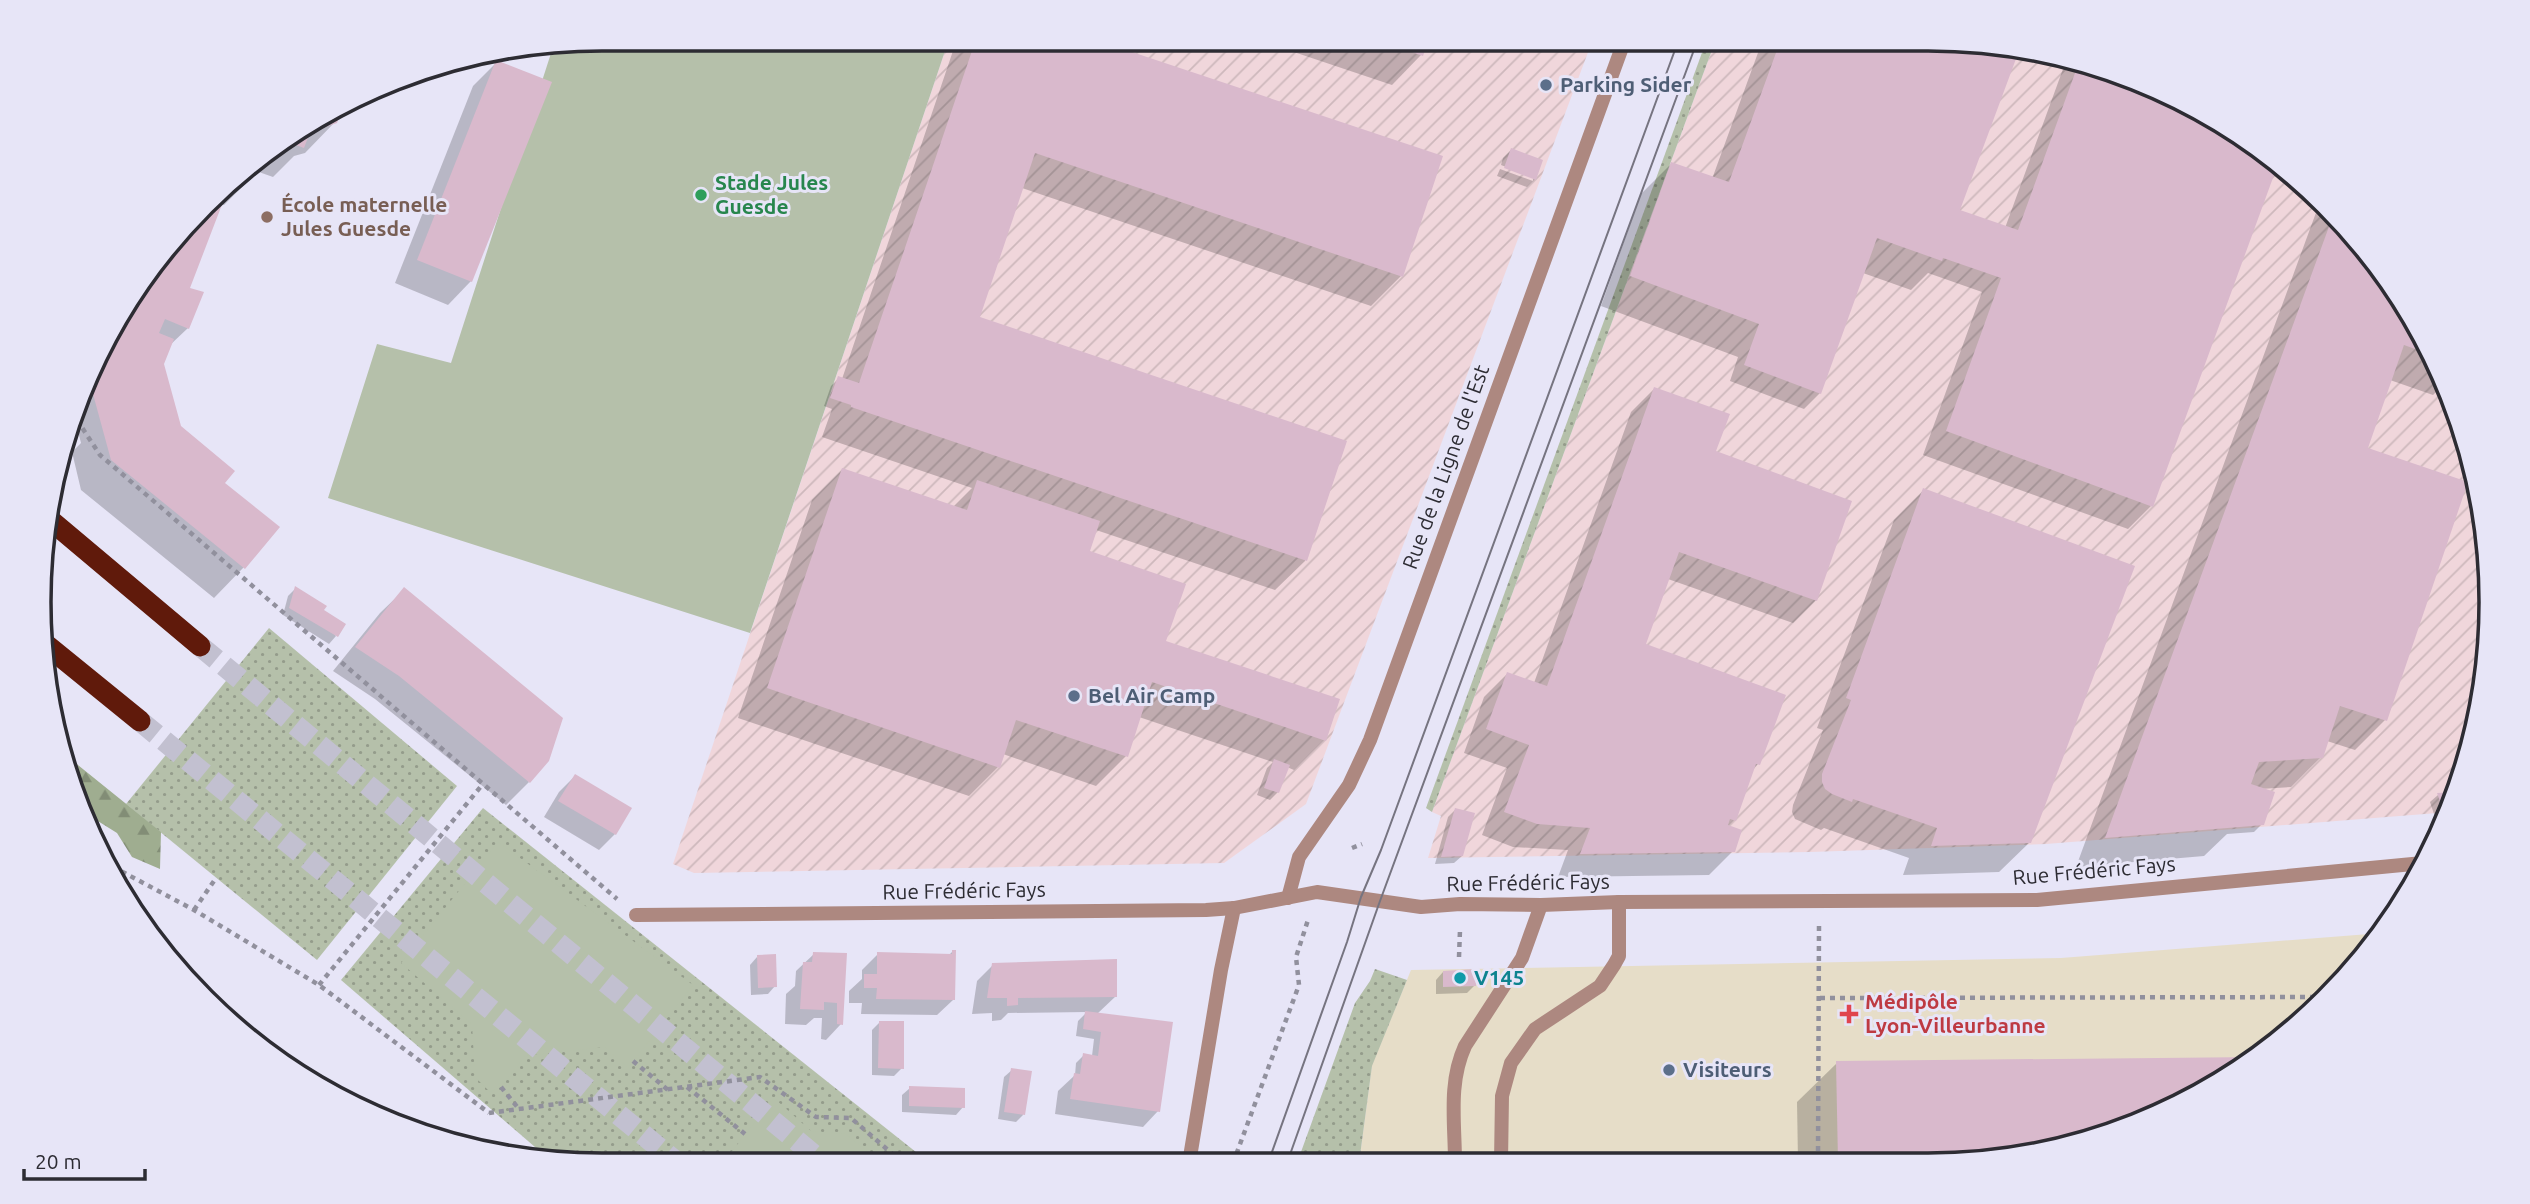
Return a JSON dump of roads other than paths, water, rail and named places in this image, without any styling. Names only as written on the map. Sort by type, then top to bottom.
[{"type":"highway","points":[[56,525],[200,646]]},
{"type":"highway","points":[[53,650],[139,721]]},
{"type":"street","name":"Rue de la Ligne de l'Est","points":[[1288,898],[1299,857],[1349,785],[1370,740],[1620,51]]},
{"type":"street","name":"Rue Frédéric Fays","points":[[636,915],[1234,908],[1317,892],[1421,907],[1619,901],[2037,900],[2412,864]]},
{"type":"street","points":[[1501,1153],[1502,1096],[1511,1063],[1535,1029],[1600,986],[1614,965],[1619,956],[1619,901]]},
{"type":"street","points":[[1455,1153],[1454,1086],[1458,1062],[1465,1046],[1521,958],[1541,905]]},
{"type":"street","points":[[1191,1153],[1234,908]]},
{"type":"tunnel","points":[[200,646],[812,1153]]},
{"type":"tunnel","points":[[140,721],[665,1153]]},
{"type":"tram line","points":[[1272,1153],[1361,897],[1381,850],[1675,51]]},
{"type":"tram line","points":[[1291,1153],[1380,901],[1694,51]]},
{"type":"place","name":"Parking Sider","points":[[1546,85]]},
{"type":"place","name":"Stade Jules Guesde","points":[[701,195]]},
{"type":"place","name":"École maternelle Jules Guesde","points":[[267,217]]},
{"type":"place","name":"Bel Air Camp","points":[[1074,696]]},
{"type":"place","name":"V145","points":[[1460,978]]},
{"type":"place","name":"Médipôle Lyon-Villeurbanne","points":[[1849,1014]]},
{"type":"place","name":"Visiteurs","points":[[1669,1070]]}]
